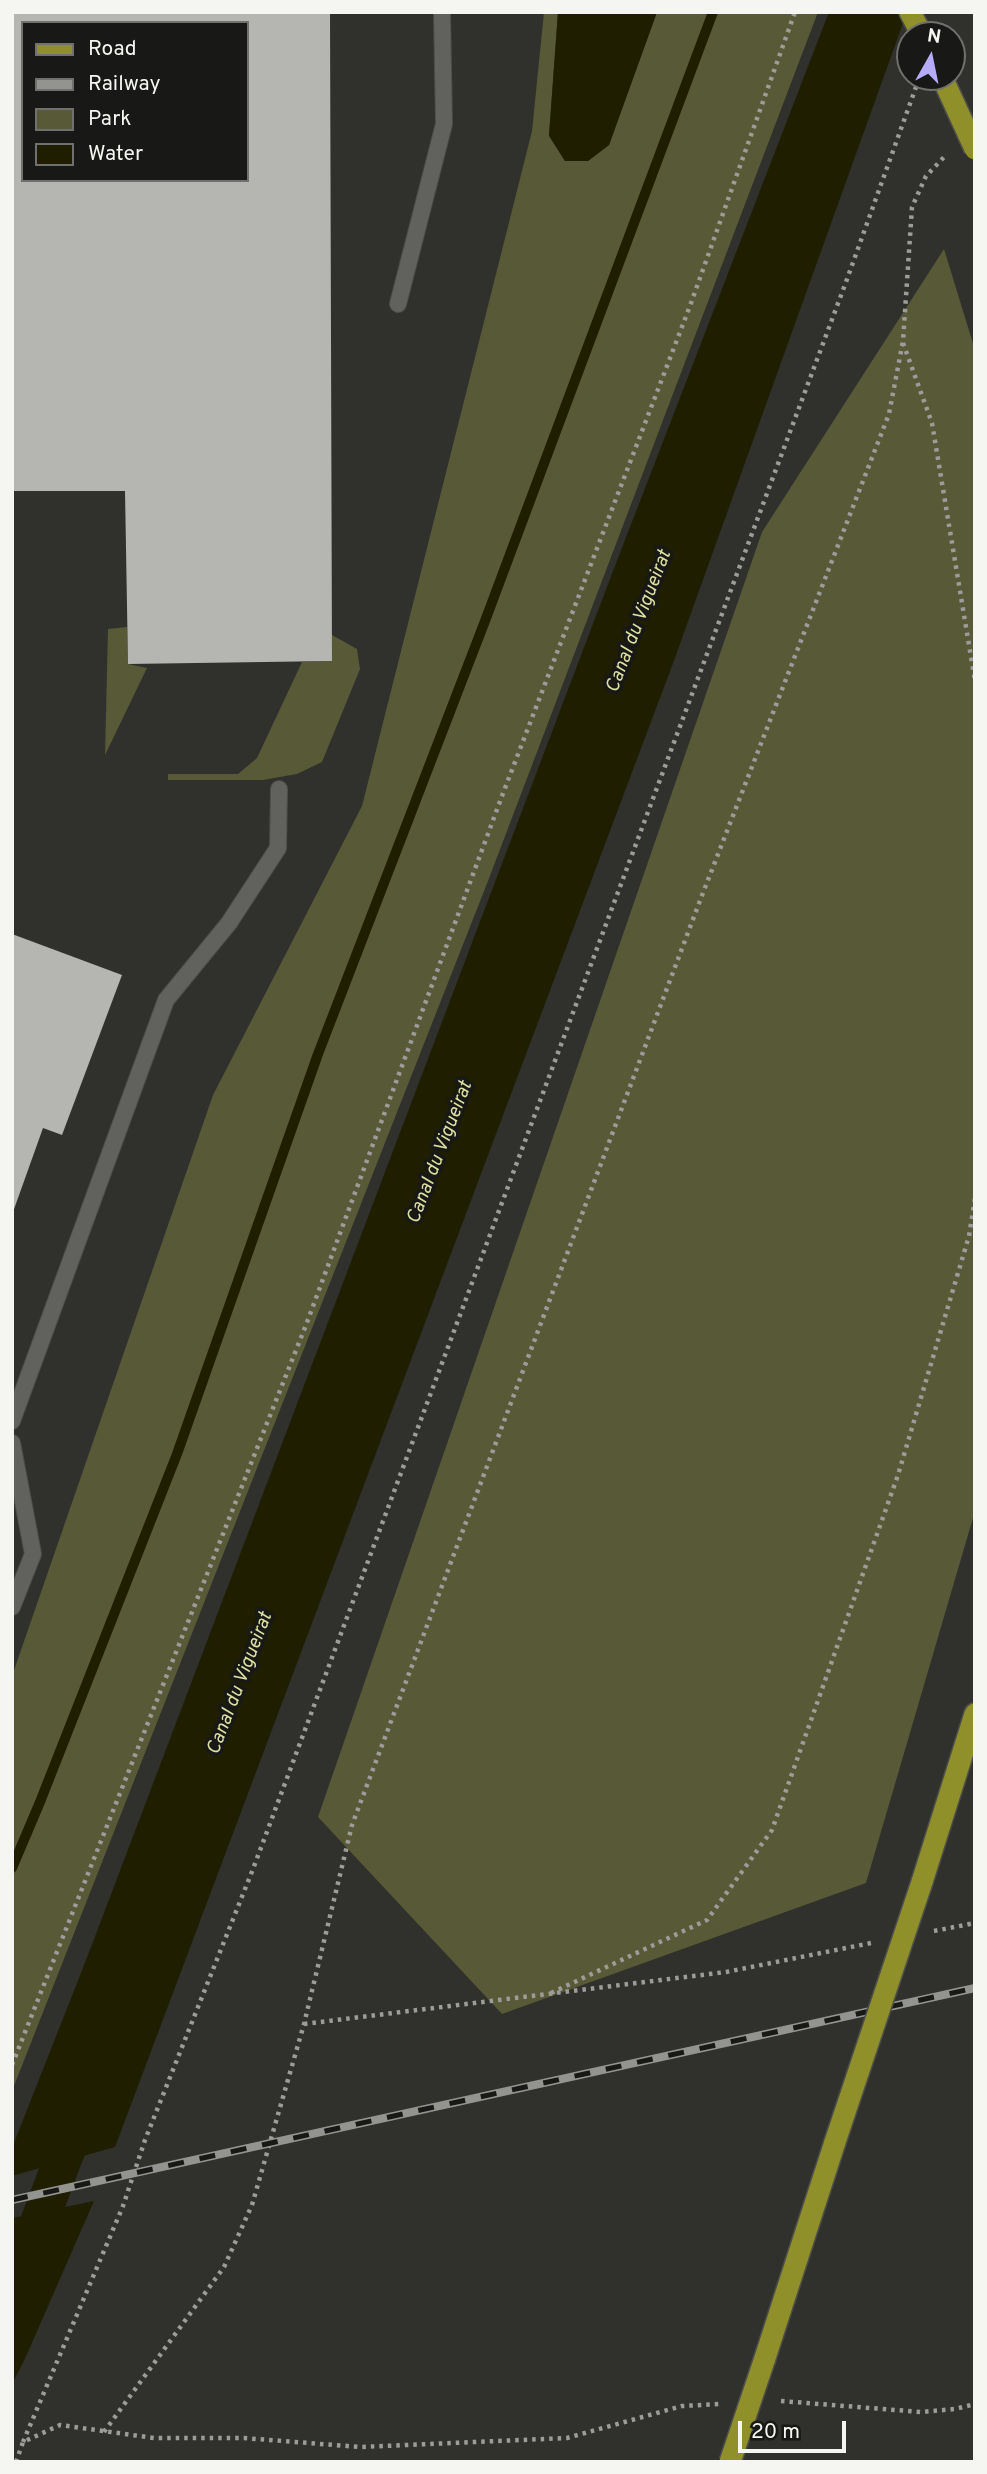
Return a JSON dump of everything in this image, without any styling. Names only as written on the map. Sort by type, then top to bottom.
[{"type":"main road","points":[[947,91],[965,147]]},
{"type":"main road","points":[[730,2462],[975,1714]]},
{"type":"lane","points":[[398,304],[444,124],[442,12]]},
{"type":"lane","points":[[12,1421],[166,1000],[229,923],[278,848],[279,789]]},
{"type":"lane","points":[[12,1443],[33,1554],[12,1607]]},
{"type":"path","points":[[12,2065],[306,1325],[502,796],[691,306],[795,12]]},
{"type":"path","points":[[16,2462],[123,2206],[145,2140],[253,1870],[841,295],[914,91]]},
{"type":"path","points":[[104,2432],[224,2267],[252,2205],[304,2024],[352,1825],[701,898],[888,414],[903,341],[912,206],[926,176],[965,147]]},
{"type":"path","points":[[903,341],[932,423],[975,681]]},
{"type":"path","points":[[551,1993],[707,1920],[772,1830],[898,1475],[969,1236],[975,1198]]},
{"type":"path","points":[[922,1933],[975,1923]]},
{"type":"path","points":[[304,2024],[726,1972],[883,1941]]},
{"type":"path","points":[[779,2402],[921,2412],[975,2404]]},
{"type":"path","points":[[23,2442],[60,2425],[154,2438],[244,2438],[360,2447],[539,2440],[567,2438],[682,2406],[724,2404]]},
{"type":"green space","points":[[544,12],[558,12],[549,135],[565,161],[588,161],[609,145],[657,12],[818,12],[488,881],[12,2091],[12,1676],[213,1095],[362,806],[532,131]]},
{"type":"green space","points":[[944,249],[975,350],[975,1511],[866,1883],[502,2014],[318,1817],[762,532]]},
{"type":"green space","points":[[127,627],[128,664],[147,668],[105,755],[108,629]]},
{"type":"green space","points":[[332,635],[357,649],[360,669],[322,762],[297,774],[263,780],[168,780],[168,774],[238,774],[257,758],[302,662],[332,661]]},
{"type":"water","points":[[558,12],[657,12],[609,145],[588,161],[565,161],[549,136]]},
{"type":"water","points":[[829,12],[907,12],[904,21],[896,21],[896,43],[672,666],[115,2147],[12,2176],[12,2148],[88,1955],[613,571]]},
{"type":"water","points":[[94,2201],[24,2361],[12,2384],[12,2218]]},
{"type":"building","points":[[12,12],[330,12],[332,661],[128,664],[125,491],[12,491]]},
{"type":"building","points":[[12,934],[122,975],[62,1135],[43,1128],[13,1212]]},
{"type":"waterway","points":[[12,1868],[177,1454],[318,1054],[485,621],[713,12]]},
{"type":"waterway","name":"Canal du Vigueirat","points":[[12,2294],[81,2111]]},
{"type":"railway","points":[[12,2200],[975,1988]]}]
